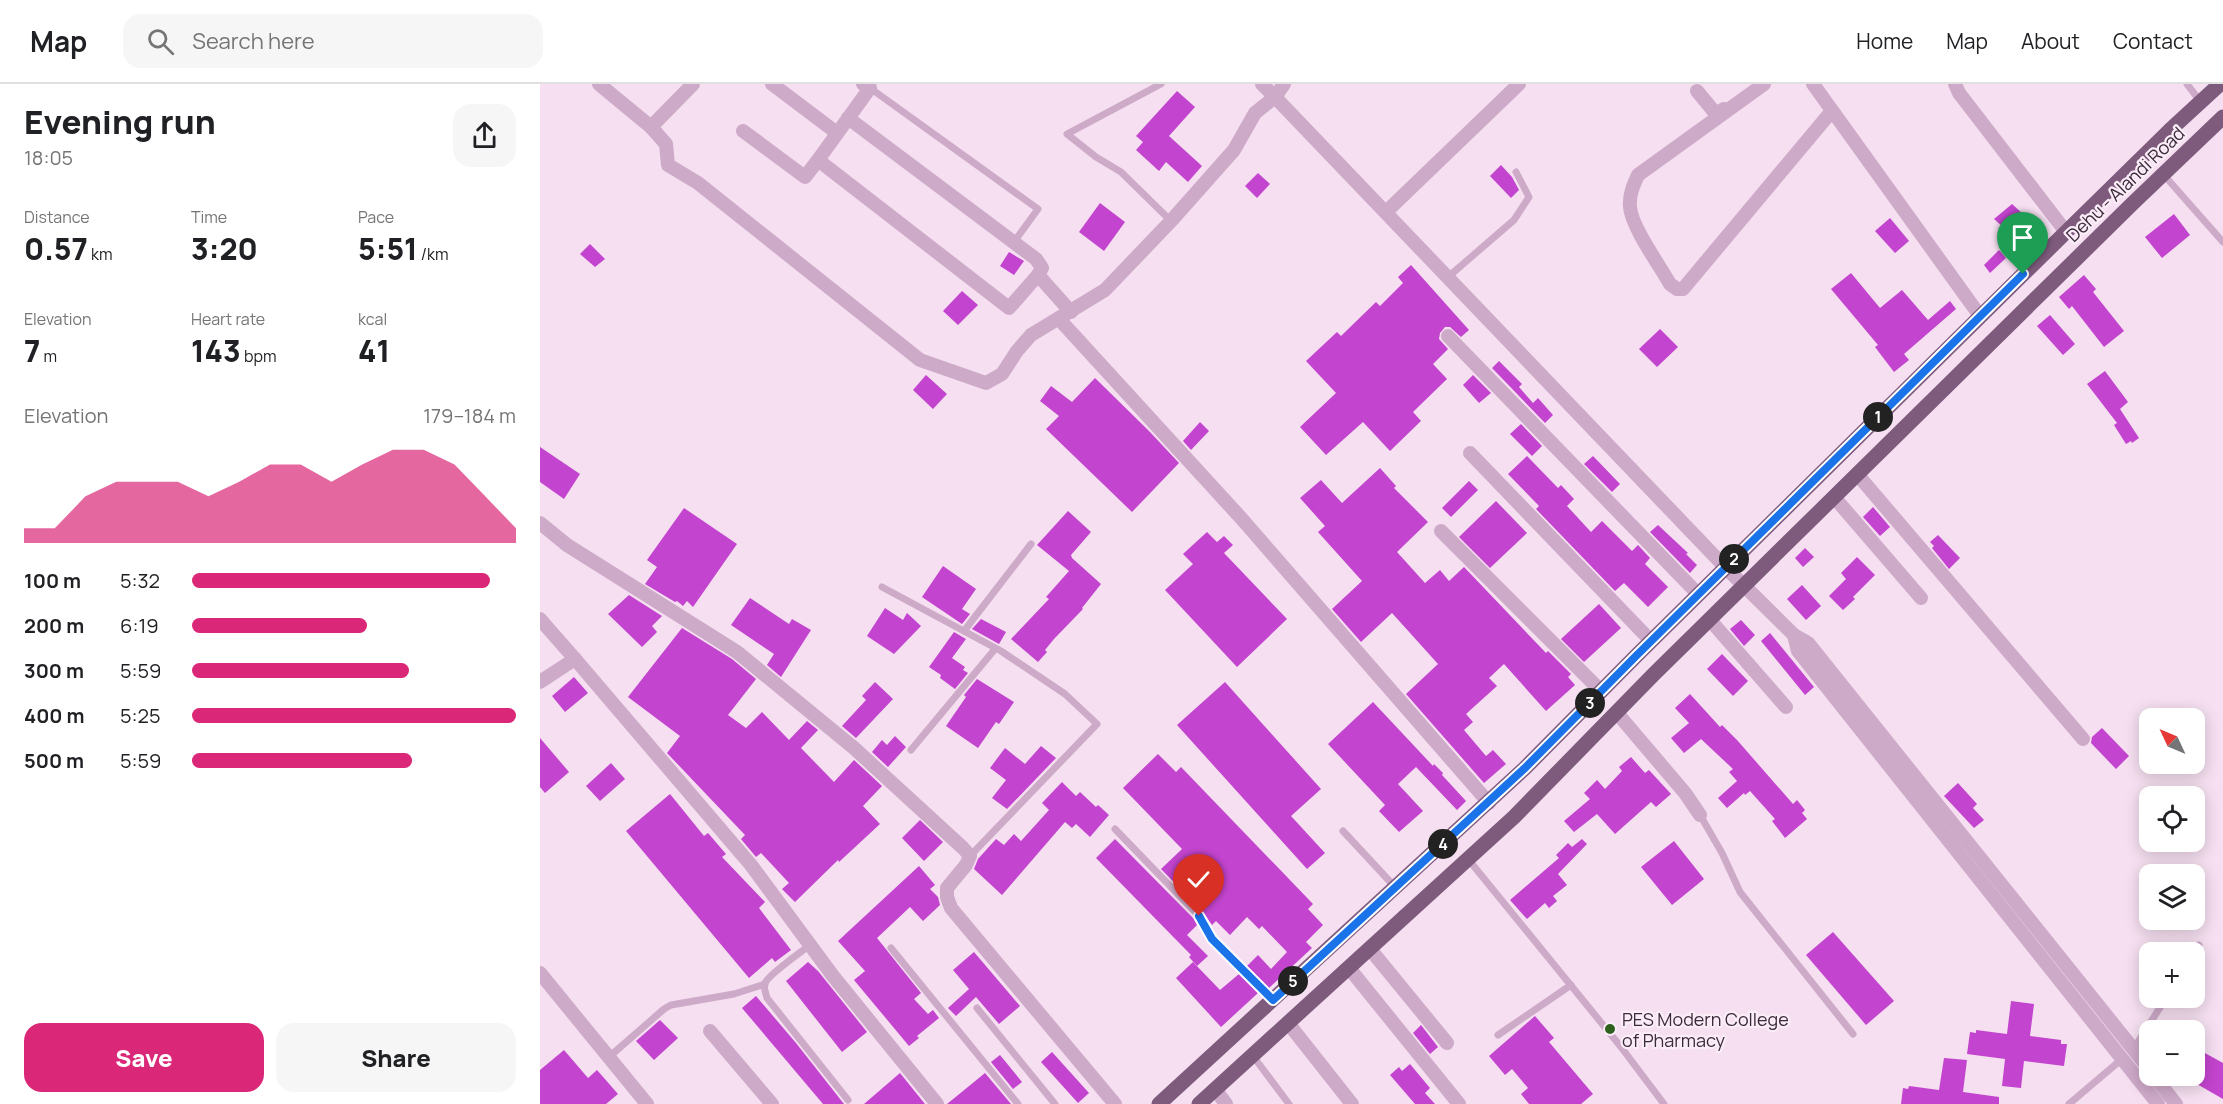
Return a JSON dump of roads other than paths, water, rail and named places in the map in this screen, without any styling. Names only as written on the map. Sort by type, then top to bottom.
[{"type":"main road","name":"Dehu - Alandi Road","points":[[1159,1104],[1489,803],[1980,316],[2220,84]]},
{"type":"main road","name":"Dehu - Alandi Road","points":[[1199,1104],[1514,817],[1857,474],[2223,117]]},
{"type":"street","points":[[599,84],[651,127],[666,144],[668,165],[698,183],[920,360],[986,383],[1002,374],[1031,335],[1105,290],[1234,150],[1255,113],[1275,97],[1284,84]]},
{"type":"street","points":[[651,127],[693,84]]},
{"type":"street","points":[[772,84],[837,133]]},
{"type":"street","points":[[1262,84],[1725,567],[1794,635],[1808,643],[1855,711],[2158,1104]]},
{"type":"street","points":[[1386,212],[1518,84]]},
{"type":"street","points":[[1697,91],[1713,112],[1718,114],[1757,84]]},
{"type":"street","points":[[1764,84],[1638,175],[1631,189],[1630,209],[1634,223],[1670,284],[1677,289],[1683,289],[1831,112]]},
{"type":"street","points":[[1813,84],[1980,316]]},
{"type":"street","points":[[1955,84],[1959,93],[2066,232]]},
{"type":"street","points":[[743,131],[805,177],[848,118],[867,86]]},
{"type":"street","points":[[818,160],[1009,308],[1038,275],[1042,268],[1036,259],[848,118]]},
{"type":"street","points":[[1038,275],[1065,315],[1489,803]]},
{"type":"street","points":[[1448,336],[1698,594]]},
{"type":"street","points":[[1470,453],[1651,641]]},
{"type":"street","points":[[1857,474],[2083,739]]},
{"type":"street","points":[[1834,497],[1921,598]]},
{"type":"street","points":[[540,525],[567,545],[737,652],[854,748],[970,856],[966,865],[946,888],[951,908],[1114,1104]]},
{"type":"street","points":[[1441,531],[1601,691]]},
{"type":"street","points":[[540,619],[751,865],[810,945],[938,1104]]},
{"type":"street","points":[[1710,620],[1786,707]]},
{"type":"street","points":[[540,682],[575,659]]},
{"type":"street","points":[[1855,711],[2139,1056]]},
{"type":"street","points":[[1617,713],[1685,793],[1700,815]]},
{"type":"street","points":[[1370,949],[1447,1043]]},
{"type":"street","points":[[1349,968],[1460,1104]]},
{"type":"street","points":[[540,973],[647,1104]]},
{"type":"street","points":[[1288,1023],[1352,1104]]},
{"type":"street","points":[[710,1031],[772,1104]]},
{"type":"street","points":[[2162,1086],[2176,1104]]},
{"type":"street","points":[[1215,1089],[1226,1104]]},
{"type":"lane","points":[[1161,84],[1067,134],[1096,157],[1121,172],[1171,221]]},
{"type":"lane","points":[[2187,84],[2201,102]]},
{"type":"lane","points":[[867,86],[1038,209],[1014,242]]},
{"type":"lane","points":[[1448,277],[1514,220],[1524,205],[1529,197],[1516,172]]},
{"type":"lane","points":[[2163,174],[2223,242]]},
{"type":"lane","points":[[963,631],[1031,544]]},
{"type":"lane","points":[[882,587],[995,648],[1065,694],[1097,724],[970,856]]},
{"type":"lane","points":[[911,750],[995,648]]},
{"type":"lane","points":[[1700,815],[1722,853],[1740,892],[1853,1034]]},
{"type":"lane","points":[[1115,829],[1199,916],[1212,939],[1273,1000]]},
{"type":"lane","points":[[1343,831],[1395,887]]},
{"type":"lane","points":[[1468,859],[1664,1104]]},
{"type":"lane","points":[[609,1057],[671,1005],[734,994],[765,984],[810,945]]},
{"type":"lane","points":[[891,948],[1018,1104]]},
{"type":"lane","points":[[765,984],[767,998],[848,1100]]},
{"type":"lane","points":[[1498,1035],[1571,985]]},
{"type":"lane","points":[[976,1008],[1055,1104]]},
{"type":"lane","points":[[2069,1104],[2134,1050],[2160,1008]]},
{"type":"lane","points":[[1253,1056],[1289,1104]]},
{"type":"place","name":"PES Modern College of Pharmacy","points":[[1610,1029]]}]
